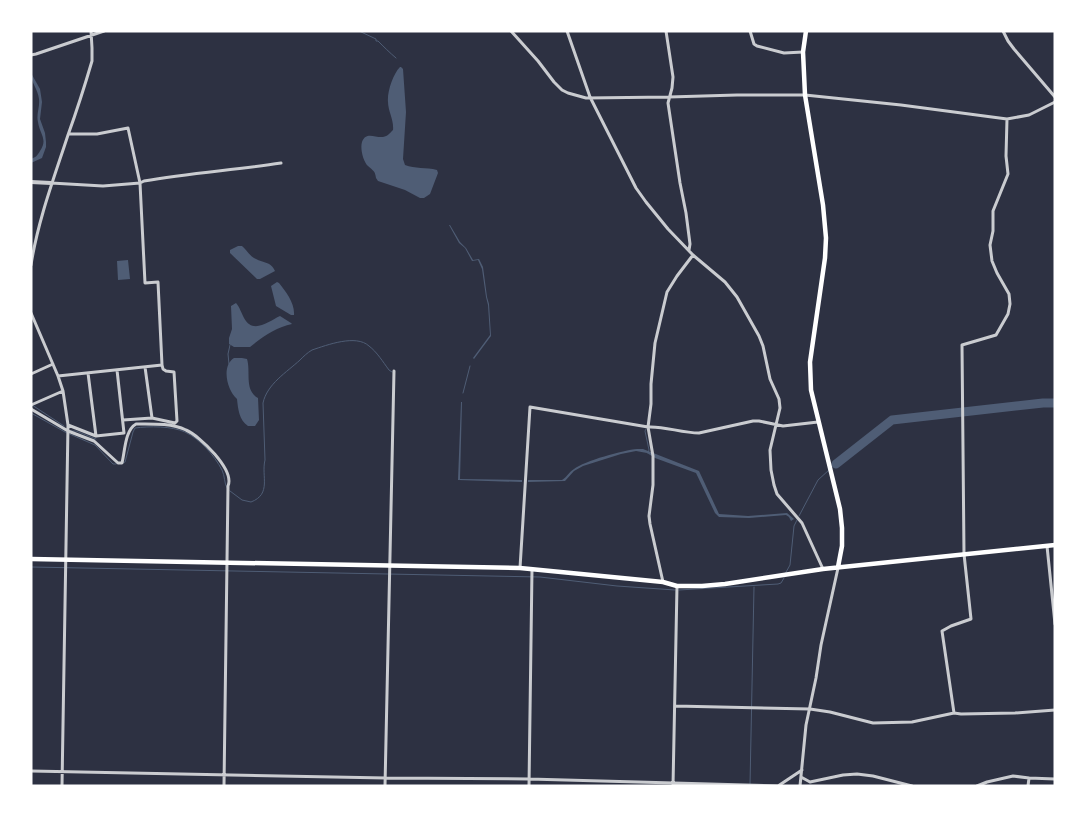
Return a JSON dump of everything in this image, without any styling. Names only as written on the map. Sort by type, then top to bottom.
[{"type":"main road","points":[[806,31],[803,52],[805,95],[823,205],[826,238],[825,258],[810,362],[811,390],[840,510],[842,546],[838,567]]},
{"type":"main road","points":[[31,559],[520,568],[663,582],[677,586],[702,586],[838,567],[1055,546]]},
{"type":"street","points":[[31,55],[91,33],[104,31]]},
{"type":"street","points":[[511,31],[562,90],[586,98],[805,95],[1007,119],[1029,115],[1055,102]]},
{"type":"street","points":[[567,31],[590,97],[636,188],[662,222],[694,255],[730,287],[759,336],[770,379],[779,399],[780,408],[770,450],[774,485],[778,494],[802,523],[823,569]]},
{"type":"street","points":[[666,31],[673,77],[668,103],[686,213],[689,250]]},
{"type":"street","points":[[750,31],[754,44],[757,46],[784,53],[803,52]]},
{"type":"street","points":[[1003,31],[1014,49],[1055,97]]},
{"type":"street","points":[[31,265],[37,233],[51,183],[92,61],[91,33]]},
{"type":"street","points":[[954,713],[942,631],[971,619],[964,554],[962,345],[996,335],[1009,311],[1008,294],[996,273],[990,245],[994,230],[993,211],[1008,174],[1006,156],[1007,119]]},
{"type":"street","points":[[68,134],[97,134],[128,128],[140,183],[145,283],[158,282],[162,369],[174,372],[177,421],[175,423],[152,418],[123,420]]},
{"type":"street","points":[[31,182],[102,186],[140,183],[174,176],[281,163]]},
{"type":"street","points":[[663,582],[649,516],[653,485],[653,456],[648,427],[651,384],[655,343],[667,292],[694,255]]},
{"type":"street","points":[[31,313],[63,391],[68,426],[62,786]]},
{"type":"street","points":[[31,374],[53,364]]},
{"type":"street","points":[[58,376],[162,365]]},
{"type":"street","points":[[145,367],[152,418]]},
{"type":"street","points":[[117,370],[124,433],[128,437]]},
{"type":"street","points":[[385,786],[394,371]]},
{"type":"street","points":[[88,373],[96,436]]},
{"type":"street","points":[[31,407],[63,391]]},
{"type":"street","points":[[520,568],[530,406],[690,433],[699,433],[752,421],[783,426],[818,422]]},
{"type":"street","points":[[31,407],[68,431],[94,441],[118,463],[122,463],[130,429],[133,425],[157,424],[186,430],[198,437],[215,454],[227,472],[230,483],[228,486],[224,786]]},
{"type":"street","points":[[68,426],[96,436],[124,433]]},
{"type":"street","points":[[1047,546],[1055,624]]},
{"type":"street","points":[[800,786],[806,725],[816,678],[820,645],[838,567]]},
{"type":"street","points":[[529,786],[532,569]]},
{"type":"street","points":[[673,784],[677,586]]},
{"type":"street","points":[[675,706],[810,709],[874,723],[912,722],[954,713],[1014,713],[1055,710]]},
{"type":"street","points":[[31,771],[529,779],[778,786],[802,770]]},
{"type":"street","points":[[801,777],[810,782],[843,774],[857,774],[874,776],[897,784],[912,786]]},
{"type":"street","points":[[977,786],[1013,776],[1055,779]]},
{"type":"street","points":[[1028,786],[1029,778]]},
{"type":"water","points":[[400,67],[403,69],[406,112],[403,159],[405,165],[437,170],[438,173],[430,194],[424,198],[378,181],[374,172],[365,161],[362,151],[361,145],[366,137],[383,137],[393,130],[388,98],[393,79]]},
{"type":"water","points":[[31,73],[40,89],[42,102],[40,119],[45,133],[46,147],[42,158],[31,163],[31,159],[37,155],[42,147],[43,140],[38,119],[38,95]]},
{"type":"water","points":[[449,225],[473,260],[479,259],[483,267],[489,304],[491,336],[474,359],[490,335],[488,305],[482,269],[478,260],[472,261]]},
{"type":"water","points":[[242,246],[257,260],[271,265],[275,271],[257,279],[230,253],[230,250]]},
{"type":"water","points":[[128,260],[130,279],[118,280],[117,261]]},
{"type":"water","points":[[277,282],[290,298],[294,315],[276,306],[271,286]]},
{"type":"water","points":[[236,303],[244,318],[252,326],[261,325],[280,316],[292,324],[270,333],[250,347],[234,347],[229,344],[229,338],[232,329],[231,306]]},
{"type":"water","points":[[234,358],[247,359],[249,386],[258,398],[259,420],[255,426],[248,426],[243,421],[237,399],[228,384],[228,367]]},
{"type":"water","points":[[461,402],[460,479],[522,480],[522,482],[458,480]]},
{"type":"water","points":[[643,449],[699,471],[719,514],[748,516],[787,513],[794,519],[791,521],[786,515],[749,518],[719,517],[715,513],[696,473],[655,458],[647,453],[636,451],[583,466],[574,471],[565,481],[528,482],[528,480],[562,480],[572,470],[595,459]]},
{"type":"waterway","points":[[359,31],[376,39],[396,58]]},
{"type":"waterway","points":[[230,491],[242,500],[251,502],[257,499],[264,489],[263,403],[265,396],[273,384],[309,352],[333,343],[357,341],[372,348],[392,372]]},
{"type":"waterway","points":[[229,364],[228,354],[230,345]]},
{"type":"waterway","points":[[463,393],[470,366]]},
{"type":"waterway","points":[[836,464],[892,420],[1055,403]]},
{"type":"waterway","points":[[32,405],[64,426]]},
{"type":"waterway","points":[[31,413],[65,432],[95,445],[113,464],[116,464]]},
{"type":"waterway","points":[[123,463],[125,462],[135,428],[174,429],[191,435],[206,448],[222,470],[227,488]]},
{"type":"waterway","points":[[646,429],[648,453]]},
{"type":"waterway","points":[[71,431],[76,431],[96,439]]},
{"type":"waterway","points":[[832,467],[836,464]]},
{"type":"waterway","points":[[799,516],[818,480],[829,470]]},
{"type":"waterway","points":[[785,574],[790,565],[794,526],[797,520]]},
{"type":"waterway","points":[[31,567],[540,577],[617,586],[675,590]]},
{"type":"waterway","points":[[679,590],[778,584],[784,578]]},
{"type":"waterway","points":[[750,785],[754,587]]}]
